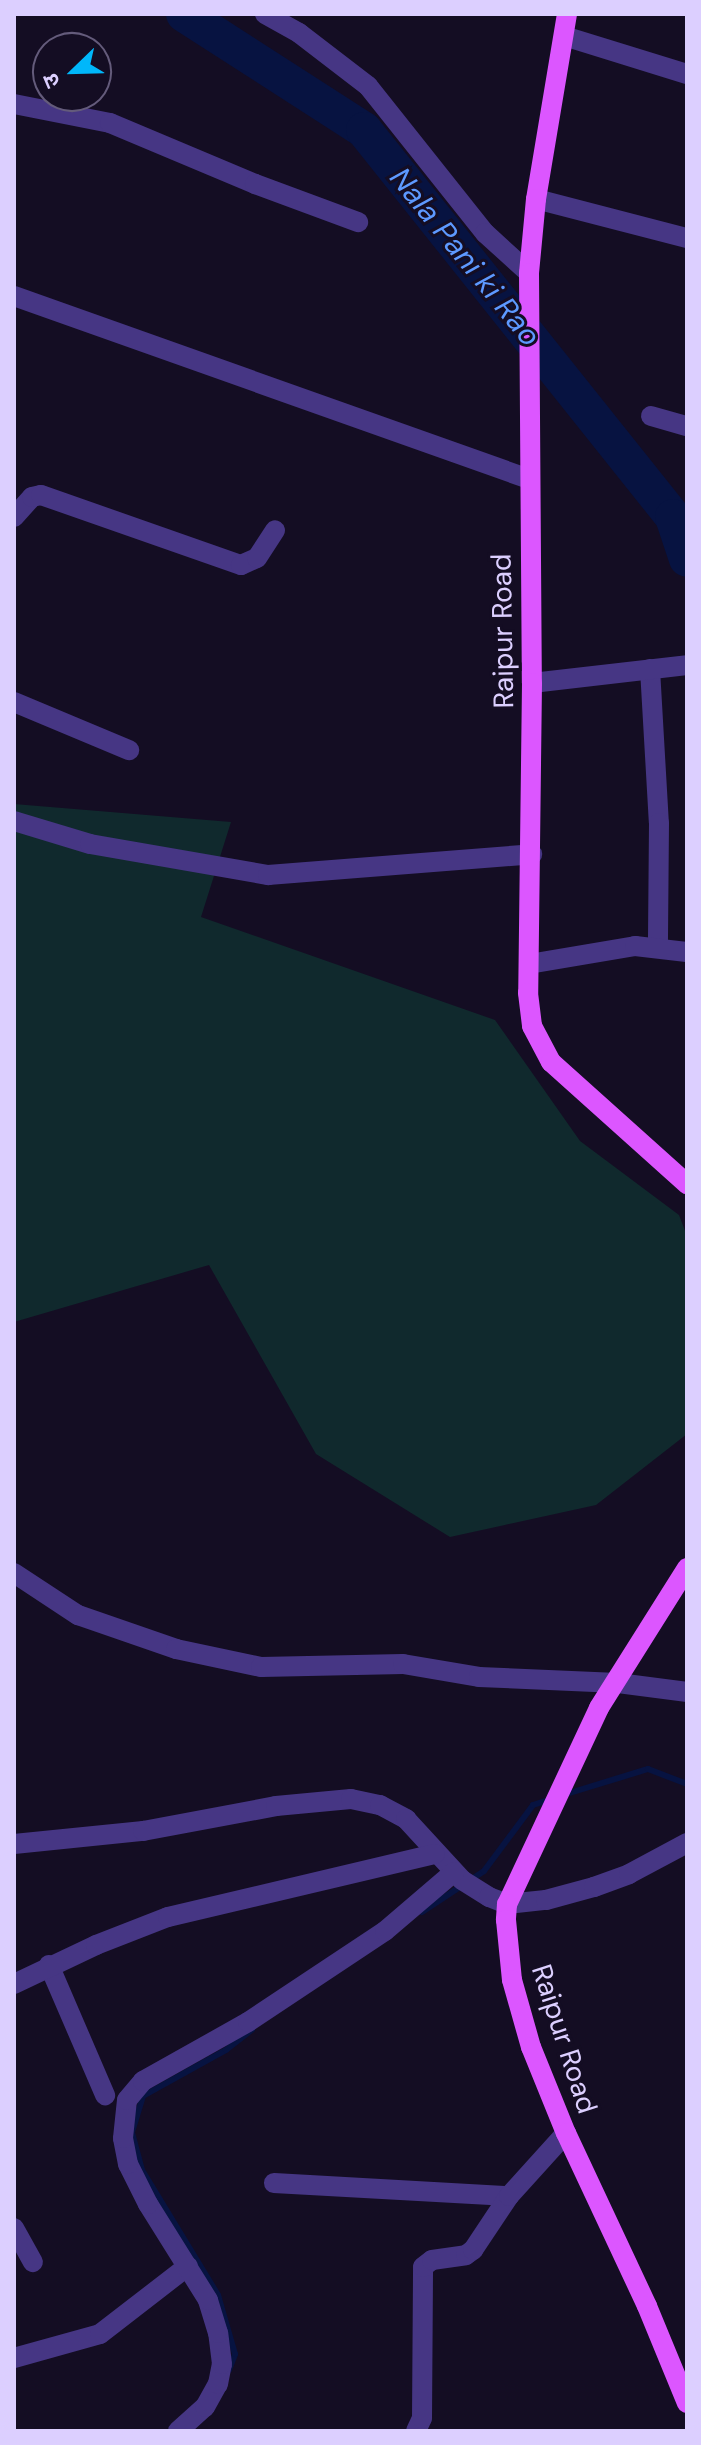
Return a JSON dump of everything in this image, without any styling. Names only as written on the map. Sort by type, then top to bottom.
[{"type":"main road","name":"Raipur Road","points":[[567,14],[536,199],[529,281],[532,683],[529,964],[532,1026],[551,1062],[687,1184]]},
{"type":"main road","name":"Raipur Road","points":[[687,1568],[618,1683],[599,1708],[507,1904],[506,1941],[512,1980],[531,2047],[566,2133],[647,2306],[687,2403]]},
{"type":"street","points":[[265,14],[299,33],[368,86],[485,233],[529,281]]},
{"type":"street","points":[[564,36],[687,74]]},
{"type":"street","points":[[14,104],[110,123],[255,184],[358,222]]},
{"type":"street","points":[[536,199],[687,238]]},
{"type":"street","points":[[14,296],[529,479]]},
{"type":"street","points":[[651,416],[687,426]]},
{"type":"street","points":[[14,517],[32,497],[41,495],[241,565],[257,558],[275,530]]},
{"type":"street","points":[[532,683],[683,665]]},
{"type":"street","points":[[650,669],[659,823],[658,947]]},
{"type":"street","points":[[14,702],[129,750]]},
{"type":"street","points":[[14,821],[90,844],[268,875],[532,854]]},
{"type":"street","points":[[529,964],[635,946],[687,952]]},
{"type":"street","points":[[14,1573],[78,1615],[176,1649],[261,1667],[403,1664],[479,1677],[618,1683],[687,1692]]},
{"type":"street","points":[[14,1844],[143,1831],[276,1806],[351,1799],[380,1805],[406,1819],[435,1854],[463,1880],[507,1904],[546,1900],[594,1887],[629,1874],[687,1843]]},
{"type":"street","points":[[14,1984],[49,1965],[168,1917],[435,1854]]},
{"type":"street","points":[[178,2431],[212,2399],[222,2364],[214,2316],[128,2164],[123,2119],[134,2089],[248,2022],[463,1880]]},
{"type":"street","points":[[49,1965],[105,2095]]},
{"type":"street","points":[[416,2431],[422,2418],[423,2267],[432,2260],[466,2255],[473,2250],[509,2196],[566,2133]]},
{"type":"street","points":[[274,2183],[509,2196]]},
{"type":"street","points":[[14,2228],[33,2262]]},
{"type":"street","points":[[14,2358],[100,2334],[188,2266]]},
{"type":"green space","points":[[14,804],[231,822],[201,917],[495,1020],[580,1141],[679,1215],[687,1236],[687,1434],[596,1505],[450,1537],[316,1454],[209,1265],[14,1322]]},
{"type":"waterway","name":"Nala Pani ki Rao","points":[[184,14],[364,130],[673,517],[687,559]]},
{"type":"waterway","points":[[563,1795],[648,1769],[687,1784]]},
{"type":"waterway","points":[[422,1912],[484,1871],[533,1805],[548,1800]]},
{"type":"waterway","points":[[229,2370],[235,2354],[218,2295],[142,2170],[132,2132],[143,2096],[226,2050],[252,2030]]}]
